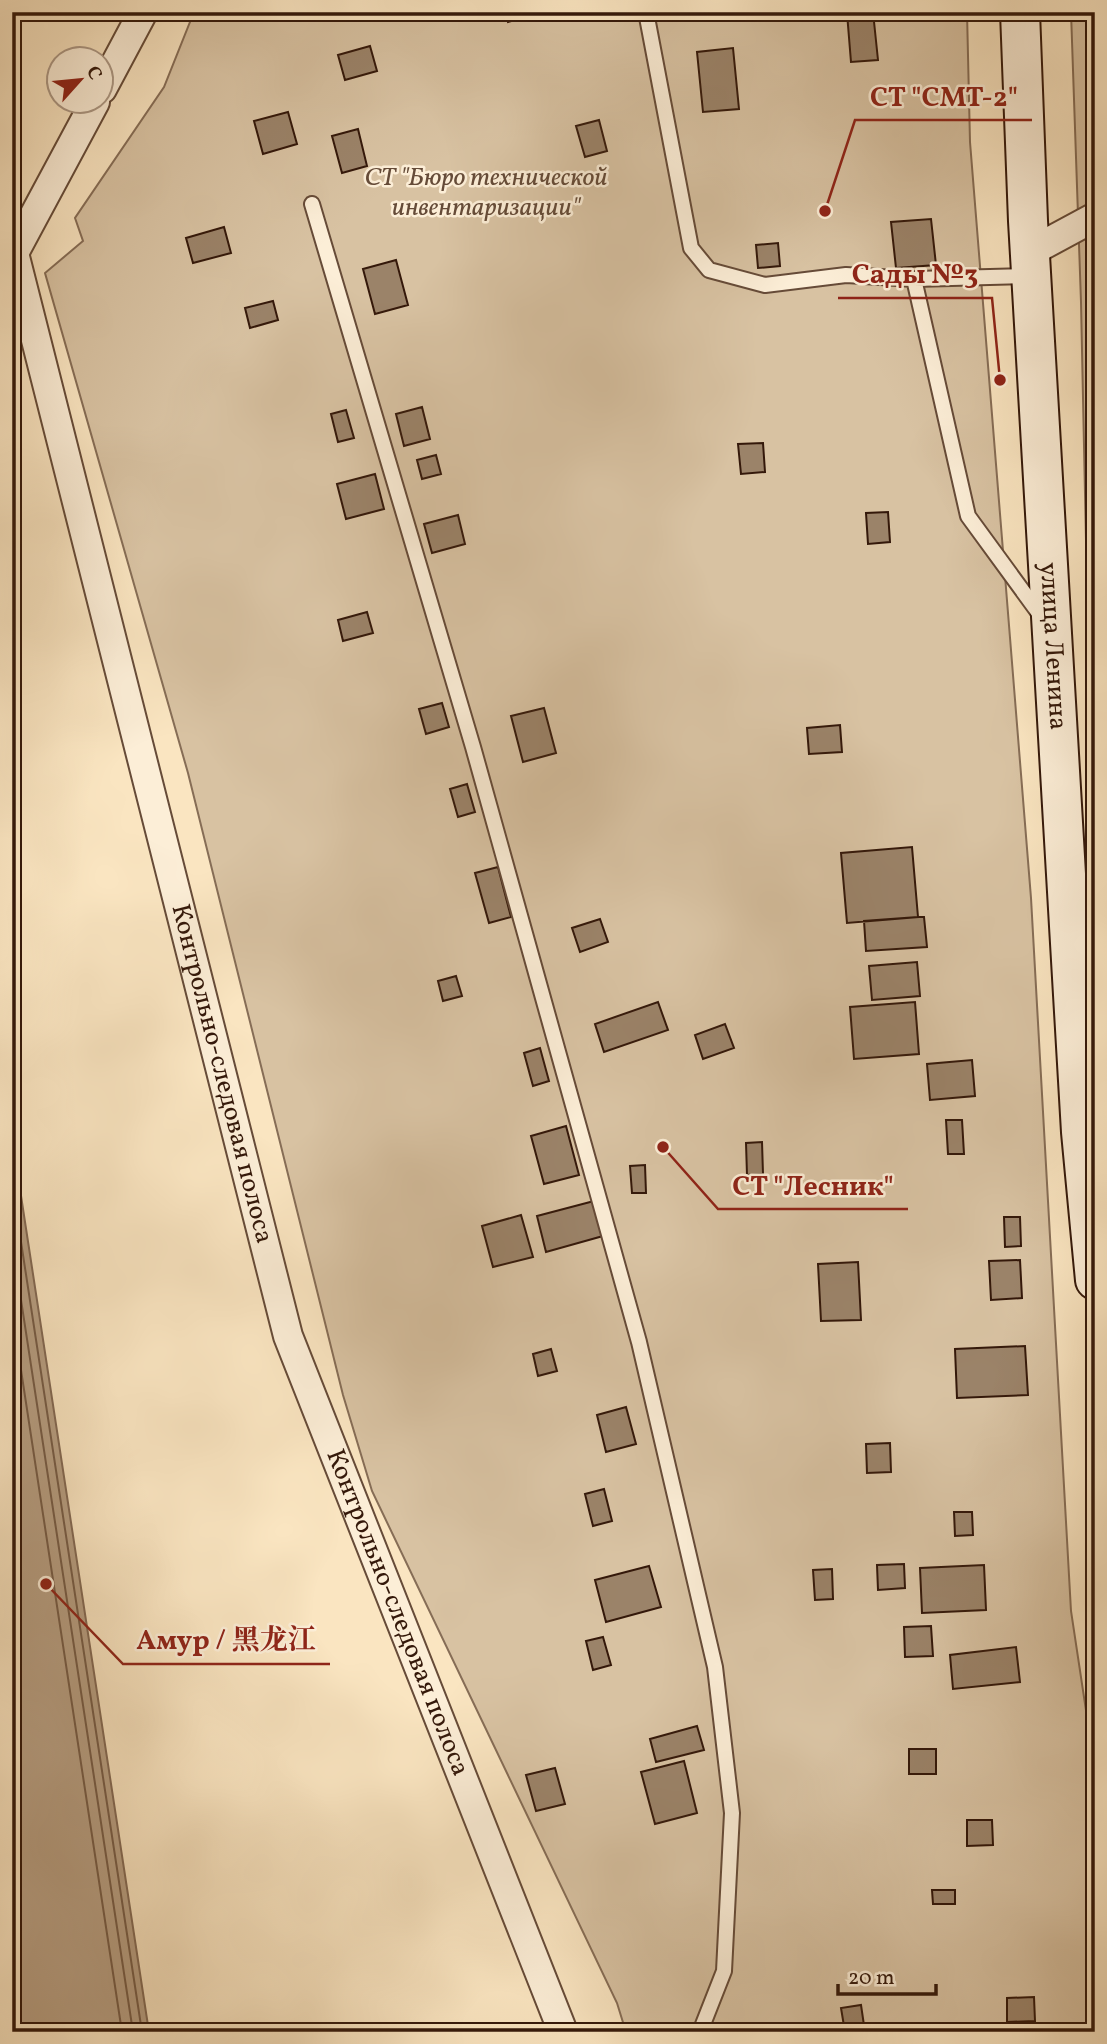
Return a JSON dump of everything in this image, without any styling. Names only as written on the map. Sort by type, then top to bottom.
[{"type":"street","points":[[116,63],[143,12]]},
{"type":"street","name":"улица Ленина","points":[[1020,12],[1031,264],[1081,1132],[1095,1280]]},
{"type":"street","name":"Контрольно-следовая полоса","points":[[87,116],[14,253],[288,1335],[563,2032]]},
{"type":"street","points":[[1031,264],[1095,217]]},
{"type":"lane","points":[[646,12],[691,248],[709,270],[765,285],[846,275],[914,279],[985,275],[1031,264]]},
{"type":"lane","points":[[312,204],[473,747],[639,1342],[715,1667],[732,1813],[723,1971],[701,2032]]},
{"type":"lane","points":[[914,279],[968,516],[1052,631]]},
{"type":"green space","name":"СТ \"Бюро технической инвентаризации\"","points":[[194,12],[967,12],[970,142],[1031,898],[1071,1611],[1095,1770],[1095,2032],[626,2032],[617,2003],[372,1491],[343,1395],[188,773],[45,273],[83,241],[75,218],[164,87]]},
{"type":"green space","points":[[1071,12],[1095,12],[1095,767],[1089,684],[1081,302]]},
{"type":"water","points":[[12,1137],[149,2032],[12,2032]]},
{"type":"building","points":[[506,12],[532,12],[533,15],[508,22]]},
{"type":"building","points":[[873,12],[878,60],[851,62],[847,13]]},
{"type":"building","points":[[370,46],[377,71],[345,80],[338,55]]},
{"type":"building","points":[[733,48],[739,109],[703,112],[697,52]]},
{"type":"building","points":[[288,112],[297,144],[263,154],[254,121]]},
{"type":"building","points":[[599,120],[607,151],[585,157],[576,126]]},
{"type":"building","points":[[358,129],[367,166],[342,173],[332,136]]},
{"type":"building","points":[[931,219],[936,265],[896,268],[891,222]]},
{"type":"building","points":[[224,227],[231,253],[193,263],[186,238]]},
{"type":"building","points":[[778,243],[780,266],[758,268],[756,245]]},
{"type":"building","points":[[396,260],[408,305],[375,314],[363,269]]},
{"type":"building","points":[[273,301],[278,320],[250,328],[245,308]]},
{"type":"building","points":[[422,407],[430,439],[404,446],[396,414]]},
{"type":"building","points":[[346,410],[354,438],[338,442],[331,414]]},
{"type":"building","points":[[763,443],[765,472],[741,474],[738,444]]},
{"type":"building","points":[[436,455],[441,474],[422,479],[417,460]]},
{"type":"building","points":[[375,474],[384,509],[346,519],[337,484]]},
{"type":"building","points":[[888,512],[890,542],[868,544],[866,513]]},
{"type":"building","points":[[458,515],[465,544],[432,553],[424,524]]},
{"type":"building","points":[[367,612],[373,633],[343,641],[338,620]]},
{"type":"building","points":[[442,703],[449,727],[426,734],[419,709]]},
{"type":"building","points":[[544,708],[556,753],[523,762],[511,716]]},
{"type":"building","points":[[840,725],[842,752],[809,754],[807,728]]},
{"type":"building","points":[[467,784],[475,812],[458,817],[450,789]]},
{"type":"building","points":[[912,847],[918,917],[847,923],[841,853]]},
{"type":"building","points":[[498,867],[511,917],[489,923],[475,873]]},
{"type":"building","points":[[924,917],[927,947],[866,951],[864,921]]},
{"type":"building","points":[[600,919],[608,942],[580,952],[572,928]]},
{"type":"building","points":[[917,962],[920,996],[872,1000],[869,966]]},
{"type":"building","points":[[456,976],[462,996],[443,1001],[438,981]]},
{"type":"building","points":[[658,1002],[668,1030],[604,1052],[595,1024]]},
{"type":"building","points":[[915,1002],[919,1054],[854,1059],[850,1007]]},
{"type":"building","points":[[725,1024],[734,1048],[703,1059],[695,1035]]},
{"type":"building","points":[[540,1048],[549,1081],[533,1086],[524,1053]]},
{"type":"building","points":[[972,1060],[975,1096],[930,1100],[927,1064]]},
{"type":"building","points":[[946,1120],[962,1120],[964,1154],[948,1154]]},
{"type":"building","points":[[566,1126],[579,1175],[544,1184],[531,1136]]},
{"type":"building","points":[[762,1142],[763,1174],[747,1175],[746,1143]]},
{"type":"building","points":[[645,1165],[646,1193],[632,1193],[630,1166]]},
{"type":"building","points":[[594,1201],[603,1236],[546,1252],[537,1216]]},
{"type":"building","points":[[521,1215],[533,1257],[493,1267],[482,1226]]},
{"type":"building","points":[[1004,1217],[1020,1217],[1021,1246],[1005,1247]]},
{"type":"building","points":[[1020,1260],[1022,1298],[991,1300],[989,1261]]},
{"type":"building","points":[[858,1262],[861,1320],[821,1321],[818,1264]]},
{"type":"building","points":[[1025,1346],[1028,1395],[957,1398],[955,1349]]},
{"type":"building","points":[[551,1349],[557,1371],[538,1376],[533,1354]]},
{"type":"building","points":[[626,1407],[636,1444],[606,1452],[597,1415]]},
{"type":"building","points":[[890,1443],[891,1472],[867,1473],[866,1444]]},
{"type":"building","points":[[604,1489],[612,1521],[593,1526],[585,1494]]},
{"type":"building","points":[[954,1512],[972,1512],[973,1535],[955,1536]]},
{"type":"building","points":[[904,1564],[905,1588],[878,1590],[877,1565]]},
{"type":"building","points":[[984,1565],[986,1610],[922,1613],[920,1568]]},
{"type":"building","points":[[649,1566],[661,1607],[606,1622],[595,1580]]},
{"type":"building","points":[[832,1569],[833,1599],[815,1600],[813,1570]]},
{"type":"building","points":[[931,1626],[933,1656],[905,1657],[904,1627]]},
{"type":"building","points":[[603,1637],[611,1665],[593,1670],[586,1641]]},
{"type":"building","points":[[1016,1647],[1020,1682],[953,1689],[950,1655]]},
{"type":"building","points":[[697,1726],[704,1750],[656,1762],[650,1739]]},
{"type":"building","points":[[909,1749],[936,1749],[936,1774],[909,1774]]},
{"type":"building","points":[[684,1761],[697,1813],[655,1824],[641,1772]]},
{"type":"building","points":[[555,1768],[565,1804],[536,1811],[526,1775]]},
{"type":"building","points":[[967,1820],[992,1820],[993,1845],[967,1846]]},
{"type":"building","points":[[932,1890],[955,1890],[955,1904],[933,1904]]},
{"type":"building","points":[[1034,1997],[1035,2021],[1007,2022],[1007,1998]]},
{"type":"building","points":[[861,2005],[865,2032],[845,2032],[841,2008]]},
{"type":"place","name":"СТ \"СМТ-2\"","points":[[825,211]]},
{"type":"place","name":"Сады №3","points":[[1000,380]]},
{"type":"place","name":"СТ \"Лесник\"","points":[[663,1147]]},
{"type":"place","name":"Амур / 黑龙江","points":[[46,1584]]}]
